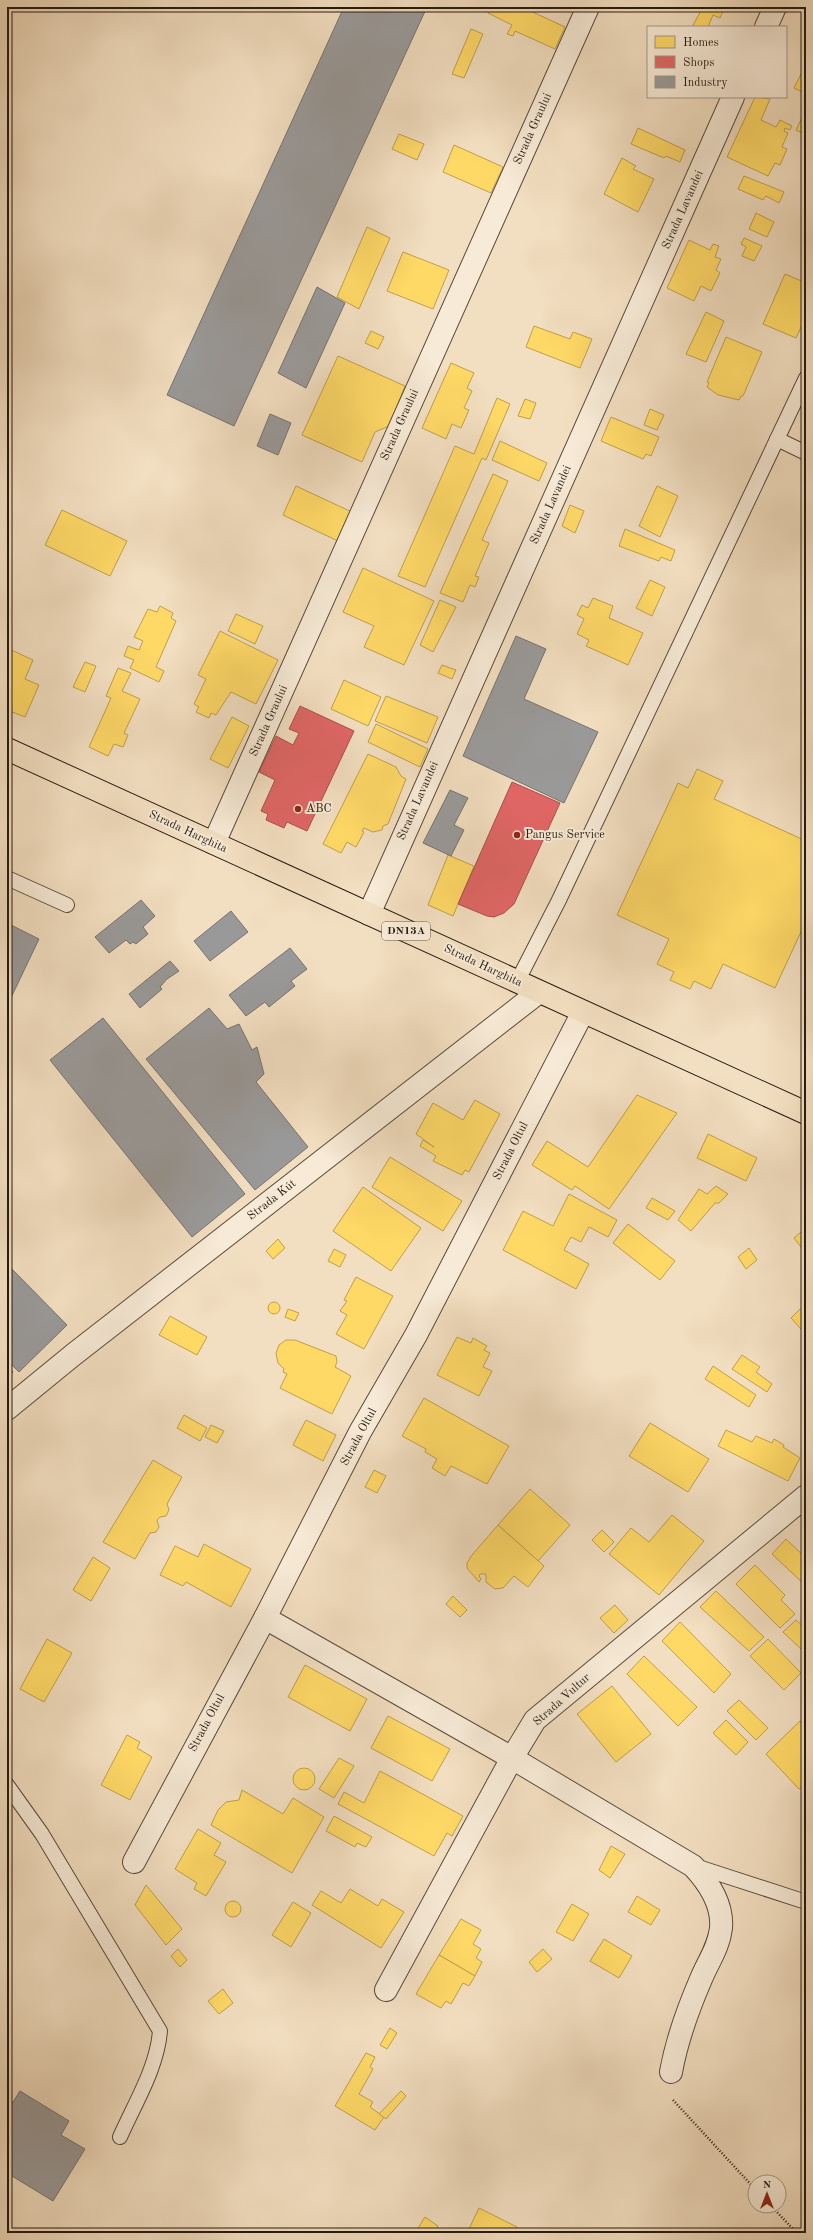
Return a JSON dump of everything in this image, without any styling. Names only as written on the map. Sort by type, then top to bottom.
[{"type":"main road","name":"Strada Harghita","points":[[7,749],[806,1113]]},
{"type":"street","name":"Strada Graului","points":[[214,843],[588,7]]},
{"type":"street","points":[[766,26],[775,7]]},
{"type":"street","name":"Strada Lavandei","points":[[368,914],[733,98]]},
{"type":"street","name":"Strada Kút","points":[[7,1409],[73,1354],[539,992]]},
{"type":"street","name":"Strada Oltul","points":[[134,1862],[265,1618],[360,1432],[423,1320],[583,1012]]},
{"type":"street","name":"Strada Vultur","points":[[386,1990],[512,1758],[535,1720],[806,1496]]},
{"type":"street","points":[[265,1618],[512,1758],[693,1866],[708,1882],[718,1904],[721,1927],[717,1947],[682,2025],[671,2072]]},
{"type":"lane","points":[[517,982],[559,900],[806,378]]},
{"type":"lane","points":[[777,440],[806,453]]},
{"type":"lane","points":[[7,878],[67,905]]},
{"type":"lane","points":[[7,1785],[42,1834],[160,2031],[159,2048],[151,2070],[120,2137]]},
{"type":"lane","points":[[693,1866],[806,1902]]},
{"type":"path","points":[[671,2072],[673,2102],[747,2181]]},
{"type":"path","points":[[779,2214],[797,2233]]},
{"type":"building: Homes","points":[[490,7],[522,7],[565,27],[555,49],[515,31],[513,36],[507,34],[512,25],[488,13]]},
{"type":"building: Homes","points":[[703,7],[725,7],[720,18],[713,15],[708,26],[693,26]]},
{"type":"building: Homes","points":[[471,29],[483,34],[464,78],[452,74]]},
{"type":"building: Homes","points":[[803,70],[806,71],[806,94],[794,88]]},
{"type":"building: Homes","points":[[755,98],[770,99],[761,120],[776,127],[780,120],[792,126],[790,130],[785,128],[784,131],[788,133],[782,147],[787,149],[780,165],[775,163],[768,176],[727,157]]},
{"type":"building: Homes","points":[[806,109],[806,135],[796,130]]},
{"type":"building: Homes","points":[[638,128],[685,150],[680,162],[666,156],[664,158],[631,144]]},
{"type":"building: Homes","points":[[399,134],[424,144],[417,160],[392,149]]},
{"type":"building: Homes","points":[[454,145],[503,167],[491,193],[443,172]]},
{"type":"building: Homes","points":[[622,158],[636,166],[633,169],[654,179],[638,212],[604,194]]},
{"type":"building: Homes","points":[[744,176],[784,192],[779,203],[766,196],[763,200],[738,189]]},
{"type":"building: Homes","points":[[756,213],[774,222],[767,237],[749,229]]},
{"type":"building: Homes","points":[[367,227],[390,238],[359,309],[337,297]]},
{"type":"building: Homes","points":[[744,238],[762,246],[754,261],[742,256],[746,247],[741,244]]},
{"type":"building: Homes","points":[[689,240],[710,250],[713,244],[719,246],[715,257],[721,259],[716,270],[720,273],[711,291],[701,286],[694,301],[667,288]]},
{"type":"building: Homes","points":[[403,252],[449,270],[433,309],[387,291]]},
{"type":"building: Homes","points":[[785,274],[806,283],[806,316],[796,338],[763,324]]},
{"type":"building: Homes","points":[[706,312],[724,321],[706,362],[686,354]]},
{"type":"building: Homes","points":[[534,326],[570,339],[573,332],[592,339],[580,368],[526,347]]},
{"type":"building: Homes","points":[[371,331],[384,337],[378,349],[365,343]]},
{"type":"building: Homes","points":[[726,337],[762,352],[743,396],[741,396],[739,400],[718,395],[707,387],[709,383],[707,382]]},
{"type":"building: Homes","points":[[338,356],[405,386],[389,426],[375,432],[362,462],[302,435]]},
{"type":"building: Homes","points":[[451,363],[474,373],[467,388],[472,391],[464,408],[469,410],[461,428],[452,424],[446,439],[422,428]]},
{"type":"building: Homes","points":[[497,398],[510,404],[486,460],[482,458],[425,587],[398,576],[455,446],[474,454]]},
{"type":"building: Homes","points":[[525,399],[536,403],[530,419],[518,416]]},
{"type":"building: Homes","points":[[650,409],[664,415],[657,430],[644,425]]},
{"type":"building: Homes","points":[[611,417],[659,437],[651,456],[646,454],[643,459],[601,441]]},
{"type":"building: Homes","points":[[500,441],[547,463],[539,481],[492,460]]},
{"type":"building: Homes","points":[[493,474],[508,481],[482,540],[489,543],[475,576],[479,577],[475,587],[470,585],[463,602],[440,593]]},
{"type":"building: Homes","points":[[296,486],[354,513],[340,542],[283,515]]},
{"type":"building: Homes","points":[[657,486],[678,496],[660,537],[639,526]]},
{"type":"building: Homes","points":[[570,505],[584,511],[575,533],[562,526]]},
{"type":"building: Homes","points":[[62,510],[127,541],[110,576],[45,545]]},
{"type":"building: Homes","points":[[625,529],[675,550],[671,561],[661,557],[659,561],[619,546]]},
{"type":"building: Homes","points":[[363,568],[434,601],[404,665],[364,647],[374,626],[343,612]]},
{"type":"building: Homes","points":[[650,580],[665,587],[652,616],[636,608]]},
{"type":"building: Homes","points":[[593,598],[613,606],[609,618],[643,633],[628,665],[586,646],[589,640],[577,634],[584,619],[577,615],[582,605],[588,608]]},
{"type":"building: Homes","points":[[440,600],[456,607],[433,652],[420,645]]},
{"type":"building: Homes","points":[[160,606],[173,613],[171,618],[176,621],[156,667],[164,671],[159,682],[130,668],[134,660],[124,656],[128,646],[139,650],[143,641],[134,637],[148,609],[157,612]]},
{"type":"building: Homes","points":[[236,614],[263,626],[255,644],[228,631]]},
{"type":"building: Homes","points":[[220,631],[278,660],[256,704],[231,692],[216,715],[211,713],[209,718],[196,712],[199,707],[194,704],[206,679],[198,675]]},
{"type":"building: Homes","points":[[7,648],[33,660],[25,679],[39,685],[25,717],[7,710]]},
{"type":"building: Homes","points":[[85,662],[96,666],[85,692],[73,687]]},
{"type":"building: Homes","points":[[442,665],[456,670],[452,679],[438,673]]},
{"type":"building: Homes","points":[[118,668],[131,673],[122,691],[140,699],[124,733],[128,735],[123,747],[114,744],[108,756],[89,747],[111,698],[106,696]]},
{"type":"building: Homes","points":[[344,680],[381,697],[368,726],[331,709]]},
{"type":"building: Homes","points":[[386,696],[438,717],[427,743],[375,721]]},
{"type":"building: Homes","points":[[232,717],[249,726],[228,768],[210,759]]},
{"type":"building: Homes","points":[[376,724],[428,749],[420,767],[368,742]]},
{"type":"building: Homes","points":[[368,754],[396,767],[401,776],[406,779],[388,824],[383,826],[382,830],[373,832],[364,828],[362,831],[364,832],[356,847],[347,842],[341,853],[323,844]]},
{"type":"building: Homes","points":[[697,769],[723,781],[714,799],[806,841],[806,921],[775,988],[723,964],[711,989],[694,981],[690,989],[670,980],[674,972],[657,964],[669,939],[617,915],[678,783],[688,788]]},
{"type":"building: Homes","points":[[448,855],[474,866],[453,916],[428,905]]},
{"type":"building: Homes","points":[[637,1095],[677,1113],[609,1209],[575,1186],[572,1190],[532,1165],[547,1141],[588,1167]]},
{"type":"building: Homes","points":[[475,1100],[500,1114],[469,1172],[465,1170],[462,1175],[433,1161],[436,1156],[420,1146],[423,1140],[434,1147],[416,1134],[433,1103],[463,1120]]},
{"type":"building: Homes","points":[[708,1134],[757,1158],[746,1181],[697,1158]]},
{"type":"building: Homes","points":[[390,1157],[462,1201],[443,1231],[372,1187]]},
{"type":"building: Homes","points":[[716,1186],[728,1194],[719,1203],[715,1203],[691,1231],[678,1220],[699,1189],[707,1194]]},
{"type":"building: Homes","points":[[363,1187],[421,1228],[391,1271],[333,1231]]},
{"type":"building: Homes","points":[[569,1194],[617,1220],[608,1237],[589,1227],[581,1242],[571,1237],[564,1250],[589,1264],[576,1289],[503,1250],[523,1211],[553,1226]]},
{"type":"building: Homes","points":[[652,1198],[675,1211],[668,1220],[646,1208]]},
{"type":"building: Homes","points":[[628,1224],[675,1261],[660,1280],[613,1243]]},
{"type":"building: Homes","points":[[806,1228],[806,1250],[804,1251],[794,1238]]},
{"type":"building: Homes","points":[[278,1239],[285,1248],[273,1259],[266,1251]]},
{"type":"building: Homes","points":[[749,1248],[757,1260],[746,1269],[738,1257]]},
{"type":"building: Homes","points":[[334,1249],[346,1255],[340,1267],[328,1261]]},
{"type":"building: Homes","points":[[356,1277],[393,1296],[364,1349],[336,1334],[347,1315],[340,1311],[347,1301],[344,1300]]},
{"type":"building: Homes","points":[[274,1302],[278,1304],[280,1308],[278,1312],[274,1314],[270,1312],[268,1308],[270,1304]]},
{"type":"building: Homes","points":[[806,1303],[806,1325],[801,1329],[791,1318]]},
{"type":"building: Homes","points":[[288,1309],[299,1313],[295,1321],[285,1317]]},
{"type":"building: Homes","points":[[170,1316],[207,1337],[197,1355],[159,1335]]},
{"type":"building: Homes","points":[[457,1337],[471,1343],[473,1338],[487,1346],[484,1350],[490,1353],[483,1367],[492,1371],[479,1396],[437,1375]]},
{"type":"building: Homes","points":[[286,1340],[295,1340],[336,1356],[337,1362],[335,1367],[351,1376],[332,1414],[280,1388],[287,1374],[283,1372],[284,1369],[278,1363],[276,1353],[279,1345]]},
{"type":"building: Homes","points":[[742,1355],[760,1367],[756,1372],[772,1384],[767,1392],[732,1369]]},
{"type":"building: Homes","points":[[713,1366],[756,1395],[749,1407],[705,1379]]},
{"type":"building: Homes","points":[[424,1398],[509,1446],[487,1484],[451,1466],[445,1476],[432,1468],[437,1459],[425,1452],[426,1449],[402,1436]]},
{"type":"building: Homes","points":[[184,1415],[207,1428],[200,1441],[177,1428]]},
{"type":"building: Homes","points":[[306,1420],[336,1435],[323,1461],[293,1445]]},
{"type":"building: Homes","points":[[650,1423],[709,1459],[688,1492],[629,1456]]},
{"type":"building: Homes","points":[[211,1425],[224,1431],[217,1443],[205,1437]]},
{"type":"building: Homes","points":[[726,1430],[752,1442],[756,1436],[772,1443],[774,1439],[800,1458],[788,1481],[718,1446]]},
{"type":"building: Homes","points":[[153,1460],[182,1477],[167,1504],[169,1510],[166,1516],[160,1517],[157,1520],[159,1527],[156,1532],[150,1533],[135,1559],[103,1542]]},
{"type":"building: Homes","points":[[374,1470],[386,1476],[377,1493],[365,1487]]},
{"type":"building: Homes","points":[[530,1489],[570,1525],[538,1561],[498,1525]]},
{"type":"building: Homes","points":[[672,1515],[704,1541],[659,1595],[609,1554],[631,1528],[649,1542]]},
{"type":"building: Homes","points":[[498,1525],[544,1566],[528,1587],[514,1576],[503,1588],[495,1589],[486,1582],[486,1574],[480,1574],[479,1576],[481,1579],[479,1582],[467,1568],[467,1563],[472,1555]]},
{"type":"building: Homes","points":[[602,1530],[614,1542],[604,1552],[592,1540]]},
{"type":"building: Homes","points":[[786,1539],[806,1558],[806,1586],[772,1554]]},
{"type":"building: Homes","points":[[204,1544],[251,1569],[231,1607],[186,1582],[183,1586],[160,1575],[175,1546],[198,1557]]},
{"type":"building: Homes","points":[[93,1557],[110,1568],[91,1601],[73,1590]]},
{"type":"building: Homes","points":[[755,1565],[785,1595],[781,1600],[795,1614],[780,1628],[736,1584]]},
{"type":"building: Homes","points":[[716,1591],[764,1637],[749,1651],[700,1607]]},
{"type":"building: Homes","points":[[453,1596],[467,1610],[460,1617],[446,1604]]},
{"type":"building: Homes","points":[[615,1605],[628,1620],[614,1633],[600,1618]]},
{"type":"building: Homes","points":[[796,1620],[806,1629],[806,1644],[801,1649],[783,1632]]},
{"type":"building: Homes","points":[[680,1622],[731,1674],[714,1693],[662,1641]]},
{"type":"building: Homes","points":[[47,1639],[72,1653],[44,1702],[20,1689]]},
{"type":"building: Homes","points":[[768,1639],[801,1673],[784,1690],[750,1656]]},
{"type":"building: Homes","points":[[644,1656],[697,1707],[678,1726],[627,1674]]},
{"type":"building: Homes","points":[[305,1665],[367,1699],[350,1731],[288,1697]]},
{"type":"building: Homes","points":[[612,1686],[651,1734],[616,1762],[577,1714]]},
{"type":"building: Homes","points":[[739,1700],[768,1728],[756,1740],[727,1711]]},
{"type":"building: Homes","points":[[388,1716],[450,1749],[432,1781],[371,1748]]},
{"type":"building: Homes","points":[[726,1720],[748,1742],[736,1755],[713,1733]]},
{"type":"building: Homes","points":[[800,1721],[806,1728],[806,1783],[799,1789],[766,1754]]},
{"type":"building: Homes","points":[[127,1735],[140,1742],[137,1748],[152,1757],[130,1800],[101,1785]]},
{"type":"building: Homes","points":[[339,1758],[354,1766],[334,1798],[319,1789]]},
{"type":"building: Homes","points":[[304,1768],[312,1771],[315,1779],[312,1787],[304,1790],[296,1787],[293,1779],[296,1771]]},
{"type":"building: Homes","points":[[380,1771],[463,1816],[452,1836],[447,1833],[434,1856],[338,1804],[344,1792],[364,1803]]},
{"type":"building: Homes","points":[[242,1790],[283,1814],[293,1798],[324,1817],[292,1873],[211,1825],[218,1810],[226,1802],[239,1800]]},
{"type":"building: Homes","points":[[334,1816],[372,1837],[366,1847],[357,1843],[355,1847],[326,1831]]},
{"type":"building: Homes","points":[[198,1829],[221,1843],[214,1855],[226,1862],[206,1896],[194,1889],[197,1883],[175,1869]]},
{"type":"building: Homes","points":[[611,1846],[625,1854],[610,1878],[599,1870]]},
{"type":"building: Homes","points":[[146,1885],[182,1929],[166,1945],[135,1905]]},
{"type":"building: Homes","points":[[350,1889],[378,1906],[382,1899],[404,1912],[381,1948],[312,1905],[321,1891],[341,1903]]},
{"type":"building: Homes","points":[[637,1896],[660,1910],[651,1925],[628,1912]]},
{"type":"building: Homes","points":[[233,1901],[239,1903],[241,1909],[239,1915],[233,1917],[227,1915],[225,1909],[227,1903]]},
{"type":"building: Homes","points":[[293,1902],[311,1913],[291,1947],[272,1935]]},
{"type":"building: Homes","points":[[572,1904],[589,1914],[573,1941],[556,1932]]},
{"type":"building: Homes","points":[[461,1919],[481,1930],[473,1944],[481,1949],[476,1958],[482,1962],[475,1976],[439,1955]]},
{"type":"building: Homes","points":[[604,1939],[632,1956],[619,1978],[590,1961]]},
{"type":"building: Homes","points":[[178,1949],[187,1960],[180,1967],[171,1956]]},
{"type":"building: Homes","points":[[543,1949],[552,1959],[537,1972],[529,1962]]},
{"type":"building: Homes","points":[[439,1955],[475,1976],[469,1986],[463,1983],[451,2004],[446,2001],[441,2008],[416,1994]]},
{"type":"building: Homes","points":[[223,1989],[233,2003],[219,2014],[208,2001]]},
{"type":"building: Homes","points":[[390,2028],[397,2033],[387,2049],[380,2045]]},
{"type":"building: Homes","points":[[366,2053],[375,2057],[370,2067],[373,2069],[359,2094],[373,2102],[370,2107],[384,2117],[375,2130],[335,2106]]},
{"type":"building: Homes","points":[[401,2091],[406,2096],[386,2119],[379,2114]]},
{"type":"building: Homes","points":[[479,2208],[517,2227],[514,2233],[467,2233]]},
{"type":"building: Homes","points":[[425,2217],[438,2226],[434,2233],[415,2233]]},
{"type":"building: Shops","points":[[300,706],[354,731],[307,831],[287,822],[284,828],[266,820],[268,814],[261,811],[275,780],[259,772],[276,736],[293,745],[299,733],[289,729]]},
{"type":"building: Shops","name":"Pangus Service","points":[[512,782],[560,803],[514,904],[504,913],[494,917],[487,916],[458,904]]},
{"type":"building: Industry","points":[[344,7],[427,7],[234,426],[167,395]]},
{"type":"building: Industry","points":[[317,287],[345,303],[306,388],[278,373]]},
{"type":"building: Industry","points":[[270,414],[291,423],[278,455],[257,446]]},
{"type":"building: Industry","points":[[516,636],[546,649],[524,699],[598,732],[564,803],[463,756]]},
{"type":"building: Industry","points":[[450,790],[468,798],[454,825],[464,830],[451,856],[423,843]]},
{"type":"building: Industry","points":[[141,900],[155,916],[143,927],[148,934],[136,944],[133,942],[130,944],[126,940],[109,953],[95,937]]},
{"type":"building: Industry","points":[[231,911],[248,932],[210,961],[194,941]]},
{"type":"building: Industry","points":[[7,923],[39,939],[7,1006]]},
{"type":"building: Industry","points":[[290,948],[307,969],[291,981],[295,986],[269,1007],[265,1002],[246,1016],[229,995]]},
{"type":"building: Industry","points":[[170,961],[179,971],[167,979],[160,987],[162,989],[140,1008],[129,994]]},
{"type":"building: Industry","points":[[209,1008],[227,1029],[239,1024],[252,1050],[257,1047],[264,1074],[256,1082],[308,1147],[255,1190],[146,1059]]},
{"type":"building: Industry","points":[[103,1018],[245,1194],[192,1237],[50,1060]]},
{"type":"building: Industry","points":[[7,1264],[67,1325],[19,1372],[7,1360]]},
{"type":"building: Industry","points":[[7,1366],[13,1372],[7,1378]]},
{"type":"building: Industry","points":[[20,2091],[69,2121],[61,2135],[85,2149],[53,2201],[7,2173],[7,2103],[11,2105]]},
{"type":"place","name":"ABC","points":[[298,809]]},
{"type":"place","name":"Pangus Service","points":[[517,835]]}]
